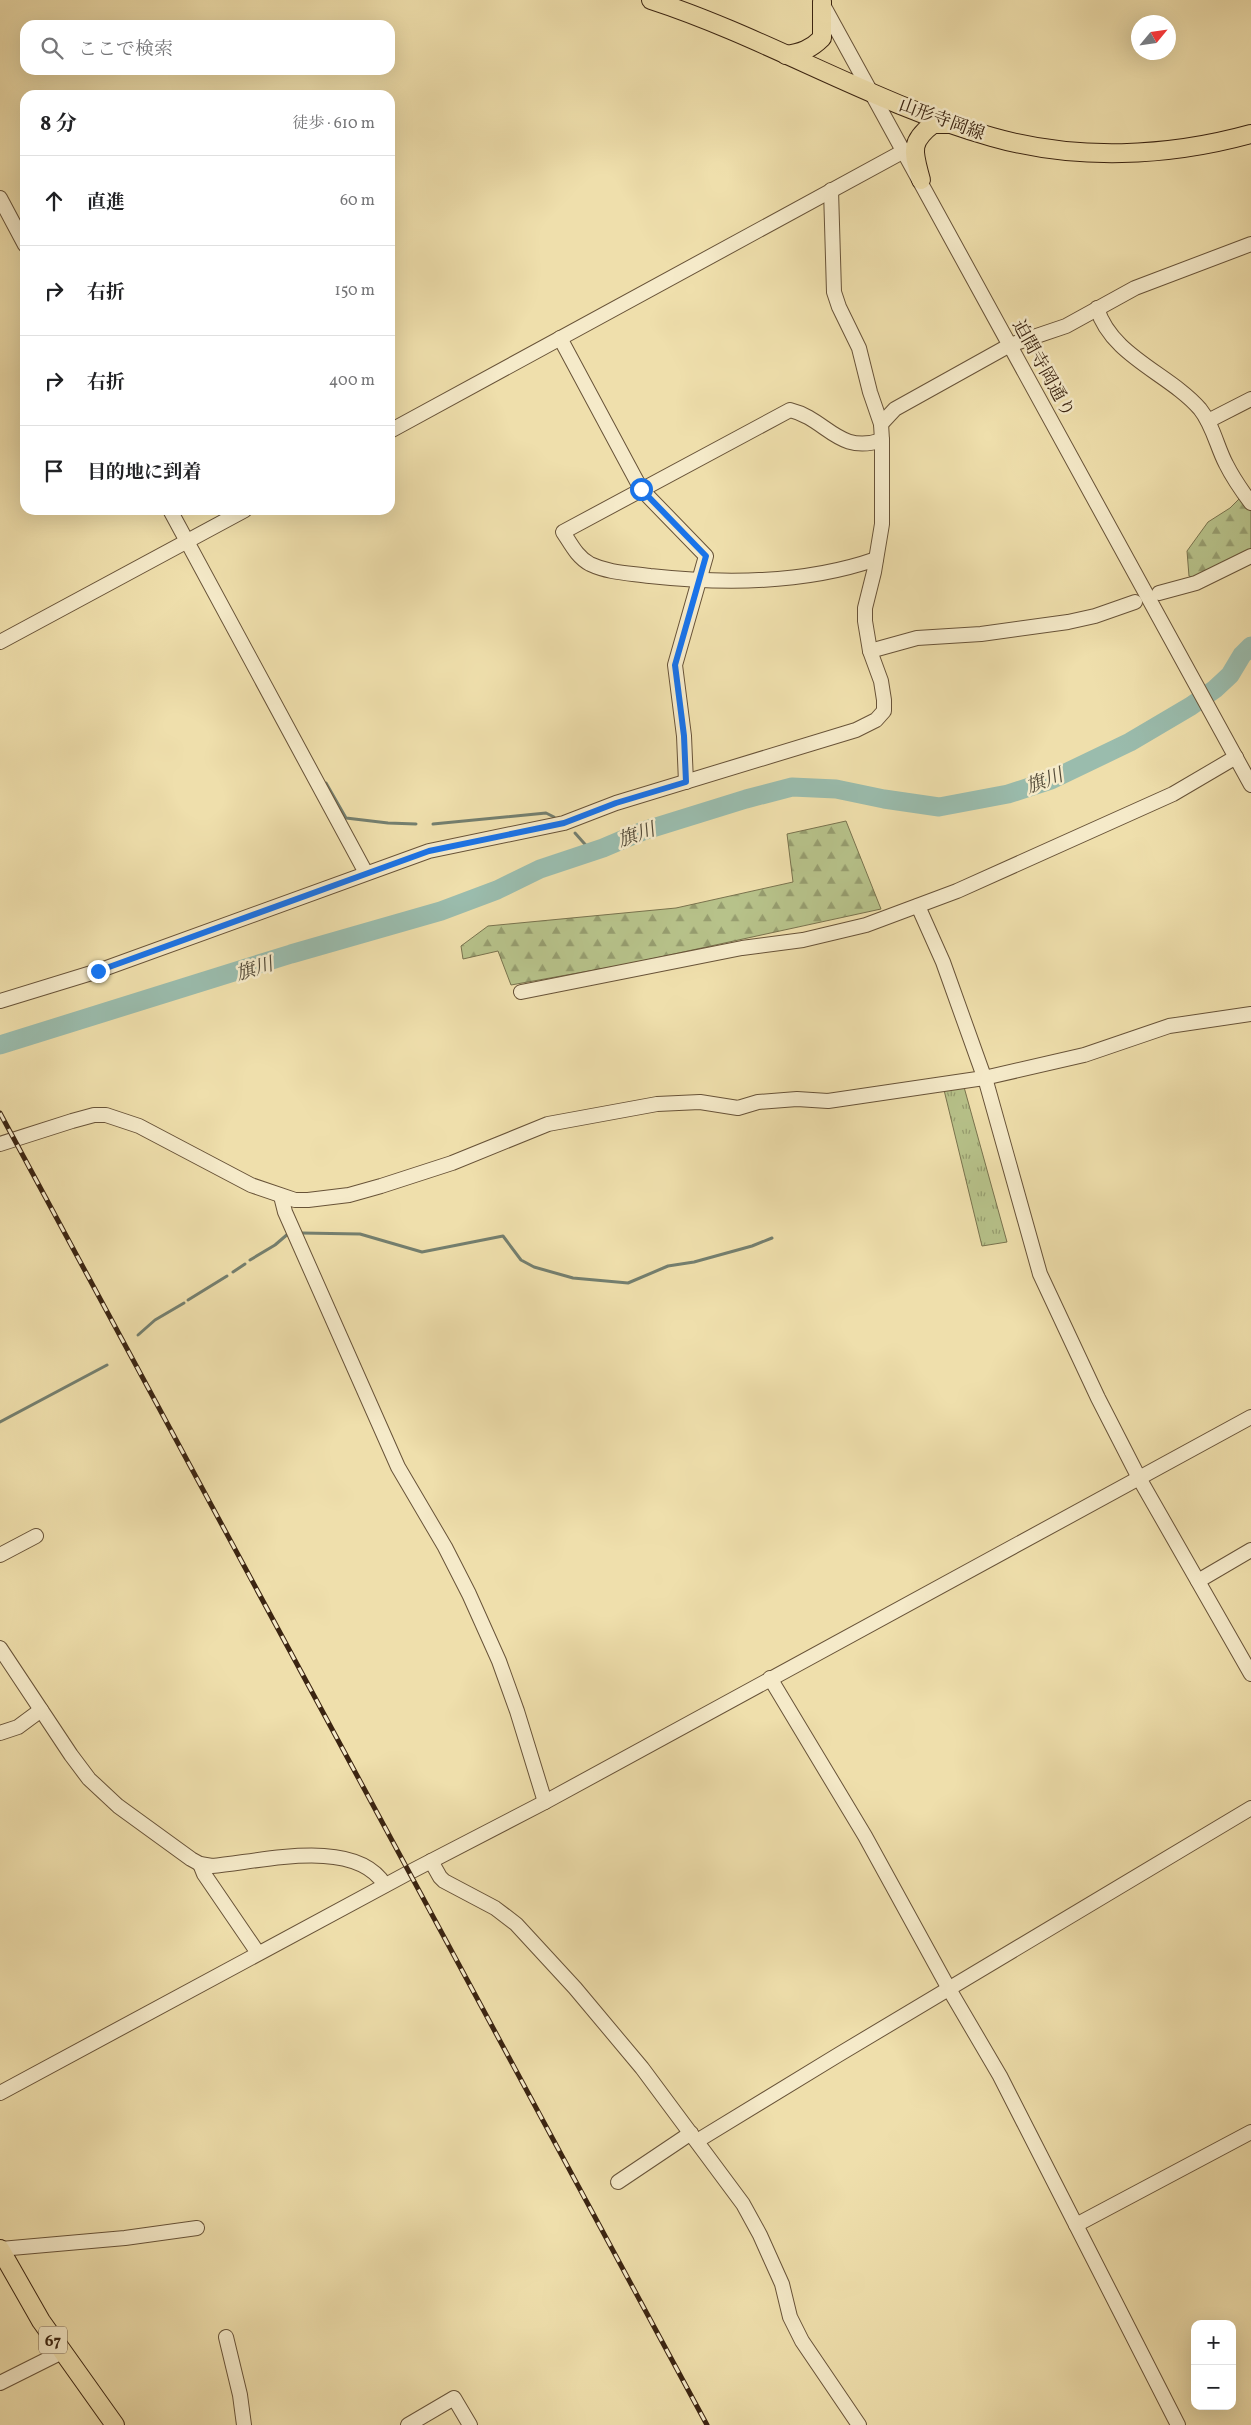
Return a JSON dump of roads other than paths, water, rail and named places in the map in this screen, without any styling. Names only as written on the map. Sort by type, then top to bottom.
[{"type":"main road","name":"山形寺岡線","points":[[651,0],[716,23],[872,93],[949,124],[994,138],[1039,147],[1091,152],[1129,153],[1172,150],[1222,142],[1251,134]]},
{"type":"main road","points":[[786,55],[800,53],[814,47],[822,38],[821,1]]},
{"type":"main road","points":[[920,180],[913,152],[916,141],[933,124],[949,124]]},
{"type":"main road","name":"67","points":[[0,2249],[31,2305],[62,2352],[115,2425]]},
{"type":"street","name":"迫間寺岡通り","points":[[821,1],[1251,785]]},
{"type":"street","points":[[395,428],[904,151]]},
{"type":"street","points":[[0,1001],[98,971],[429,851],[564,823],[616,803],[856,730],[876,720],[884,711],[884,700],[870,651],[865,621],[865,608],[882,524],[882,424],[870,392],[859,348],[839,307],[834,292],[831,190]]},
{"type":"street","points":[[0,198],[20,235]]},
{"type":"street","points":[[882,424],[895,409],[1010,345],[1066,326],[1135,288],[1251,244]]},
{"type":"street","points":[[1097,308],[1105,326],[1122,345],[1143,364],[1182,391],[1200,410],[1208,421],[1226,465],[1251,503]]},
{"type":"street","points":[[560,338],[641,489],[706,556],[706,562],[675,665],[684,736],[686,782]]},
{"type":"street","points":[[1208,421],[1251,399]]},
{"type":"street","points":[[876,559],[855,566],[815,574],[775,578],[700,580],[623,573],[601,568],[583,559],[564,532],[790,410],[806,417],[849,443],[863,444],[882,440]]},
{"type":"street","points":[[173,515],[366,873]]},
{"type":"street","points":[[0,642],[236,515]]},
{"type":"street","points":[[1159,593],[1196,583],[1251,556]]},
{"type":"street","points":[[870,651],[917,638],[982,634],[1068,622],[1095,616],[1135,602]]},
{"type":"street","points":[[521,992],[733,950],[803,940],[866,925],[957,891],[1173,794],[1235,756]]},
{"type":"street","points":[[918,906],[943,962],[984,1078],[1038,1268],[1098,1398],[1139,1478],[1251,1674]]},
{"type":"street","points":[[0,1144],[72,1121],[94,1115],[106,1115],[139,1126],[251,1185],[295,1200],[308,1200],[349,1195],[452,1163],[548,1124],[656,1104],[700,1102],[738,1108],[758,1102],[797,1099],[828,1101],[984,1078],[1084,1055],[1169,1026],[1251,1014]]},
{"type":"street","points":[[281,1196],[285,1212],[398,1467],[445,1547],[480,1618],[517,1711],[545,1802]]},
{"type":"street","points":[[0,2093],[385,1885],[545,1802],[1251,1417]]},
{"type":"street","points":[[0,1555],[36,1536]]},
{"type":"street","points":[[1198,1581],[1251,1550]]},
{"type":"street","points":[[0,1648],[71,1755],[103,1792],[177,1850],[200,1864],[212,1866],[288,1857],[324,1856],[365,1866],[379,1874],[385,1885]]},
{"type":"street","points":[[770,1678],[865,1836],[949,1989],[1014,2101],[1178,2425]]},
{"type":"street","points":[[0,1733],[18,1727],[41,1710]]},
{"type":"street","points":[[618,2182],[949,1989],[1251,1808]]},
{"type":"street","points":[[431,1861],[444,1881],[480,1900],[516,1924],[626,2048],[694,2137],[743,2204],[760,2235],[782,2284],[790,2317],[802,2341],[859,2425]]},
{"type":"street","points":[[200,1864],[204,1874],[258,1953]]},
{"type":"street","points":[[1076,2225],[1251,2132]]},
{"type":"street","points":[[0,2249],[124,2238],[197,2228]]},
{"type":"street","points":[[226,2337],[240,2395],[244,2425]]},
{"type":"street","points":[[0,2383],[62,2352]]},
{"type":"street","points":[[408,2425],[454,2398],[470,2425]]},
{"type":"waterway","name":"旗川","points":[[0,1045],[291,954],[441,911],[497,890],[540,869],[603,848],[643,831],[746,799],[792,787],[836,789],[884,799],[939,807],[1008,794],[1051,780],[1130,742],[1191,706],[1215,689],[1230,675],[1242,655],[1251,646]]},
{"type":"waterway","points":[[326,783],[346,818],[416,824]]},
{"type":"waterway","points":[[433,824],[546,813],[554,817]]},
{"type":"waterway","points":[[575,833],[591,851]]},
{"type":"waterway","points":[[250,1260],[275,1245],[289,1233]]},
{"type":"waterway","points":[[301,1233],[360,1234],[422,1252],[503,1236],[521,1260],[534,1267],[573,1278],[628,1283],[668,1266],[694,1262],[752,1246],[772,1238]]},
{"type":"waterway","points":[[233,1272],[245,1264]]},
{"type":"waterway","points":[[188,1300],[227,1276]]},
{"type":"waterway","points":[[138,1335],[155,1320],[184,1303]]},
{"type":"waterway","points":[[0,1422],[107,1365]]},
{"type":"railway","points":[[0,1113],[707,2425]]}]
